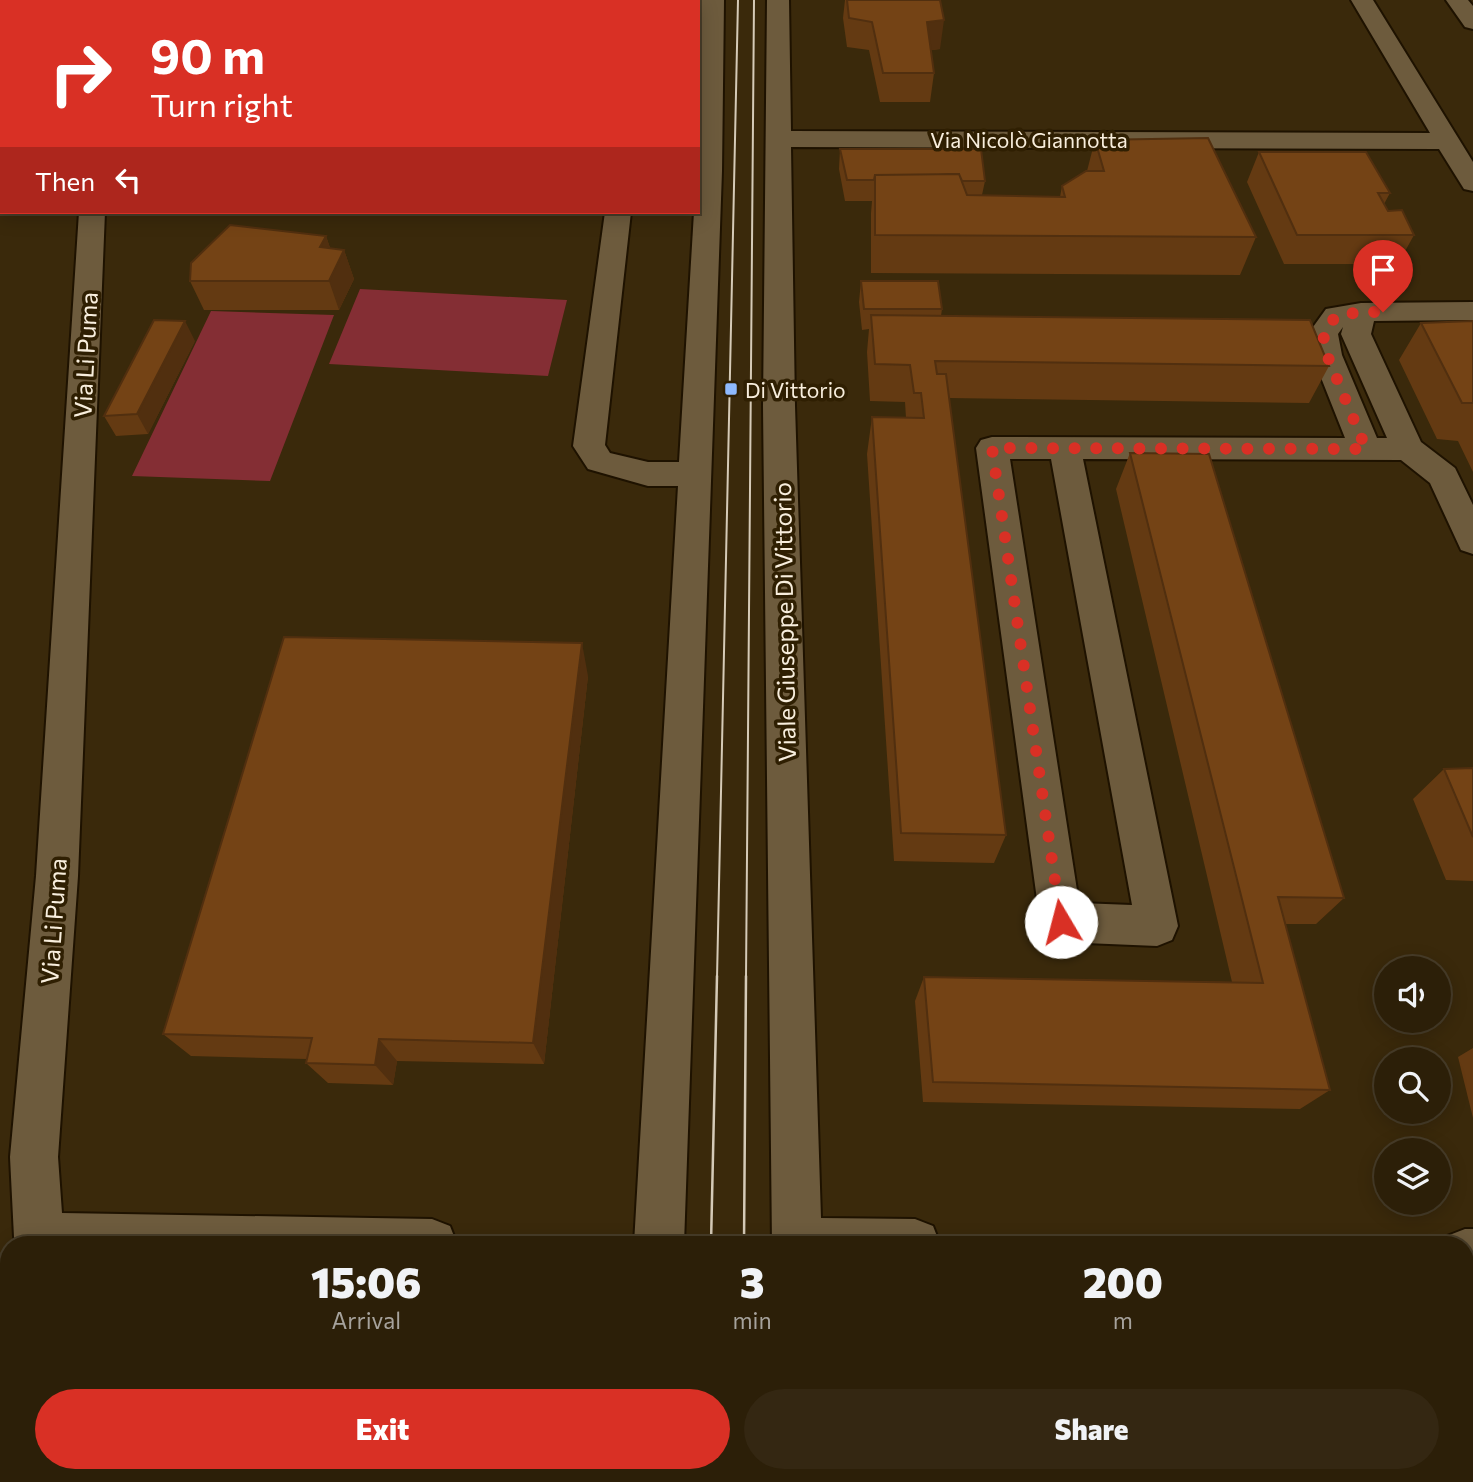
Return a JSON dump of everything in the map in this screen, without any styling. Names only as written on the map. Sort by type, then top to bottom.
[{"type":"street","points":[[659,1236],[709,185],[713,0]]},
{"type":"street","name":"Viale Giuseppe Di Vittorio","points":[[778,0],[779,407],[797,1236]]},
{"type":"street","points":[[1362,0],[1473,183]]},
{"type":"street","points":[[1457,0],[1473,23]]},
{"type":"street","name":"Via Nicolò Giannotta","points":[[779,139],[1447,141]]},
{"type":"street","name":"Via Li Puma","points":[[39,1236],[34,1157],[58,862],[92,214]]},
{"type":"street","points":[[618,214],[589,446],[599,461],[648,474],[695,474]]},
{"type":"street","points":[[1366,449],[1327,355],[1323,334],[1336,316],[1361,312],[1473,311]]},
{"type":"street","points":[[1361,312],[1356,334],[1408,449],[1443,476],[1473,541]]},
{"type":"street","points":[[1065,448],[1157,926],[1061,922],[992,448],[1065,448],[1408,449]]},
{"type":"shaded area","points":[[360,289],[567,300],[548,376],[329,364]]},
{"type":"shaded area","points":[[211,311],[334,315],[270,481],[132,476]]},
{"type":"building","points":[[847,0],[940,0],[944,20],[927,22],[934,73],[883,73],[872,22],[849,18]]},
{"type":"building","points":[[1208,138],[1256,237],[875,235],[875,175],[959,174],[967,195],[1065,197],[1062,186],[1086,171],[1104,171],[1095,140]]},
{"type":"building","points":[[840,149],[981,149],[985,181],[962,181],[959,174],[875,175],[874,180],[847,180]]},
{"type":"building","points":[[1259,152],[1366,152],[1390,193],[1378,193],[1388,211],[1402,210],[1414,235],[1297,235]]},
{"type":"building","points":[[230,225],[326,236],[320,247],[344,250],[329,281],[190,281],[191,263]]},
{"type":"building","points":[[861,281],[938,281],[942,309],[864,309]]},
{"type":"building","points":[[871,315],[1310,320],[1329,366],[935,361],[937,374],[946,374],[1006,835],[901,833],[872,417],[924,418],[921,393],[914,393],[910,365],[875,364]]},
{"type":"building","points":[[154,320],[185,321],[137,414],[104,416]]},
{"type":"building","points":[[1473,321],[1473,403],[1462,403],[1421,323]]},
{"type":"building","points":[[1130,453],[1209,454],[1344,898],[1278,897],[1330,1090],[933,1082],[924,977],[1263,983]]},
{"type":"building","points":[[284,637],[582,643],[533,1043],[379,1039],[375,1065],[306,1063],[312,1038],[163,1034]]},
{"type":"building","points":[[1473,768],[1473,837],[1444,769]]},
{"type":"tram line","points":[[717,978],[738,0]]},
{"type":"tram line","points":[[746,978],[754,0]]},
{"type":"tram line","points":[[711,1236],[717,976]]},
{"type":"tram line","points":[[744,1236],[746,976]]},
{"type":"place","name":"Di Vittorio","points":[[731,389]]},
{"type":"route","points":[[1061,922],[992,448],[1366,449],[1327,355],[1323,334],[1336,316],[1383,312]]}]
